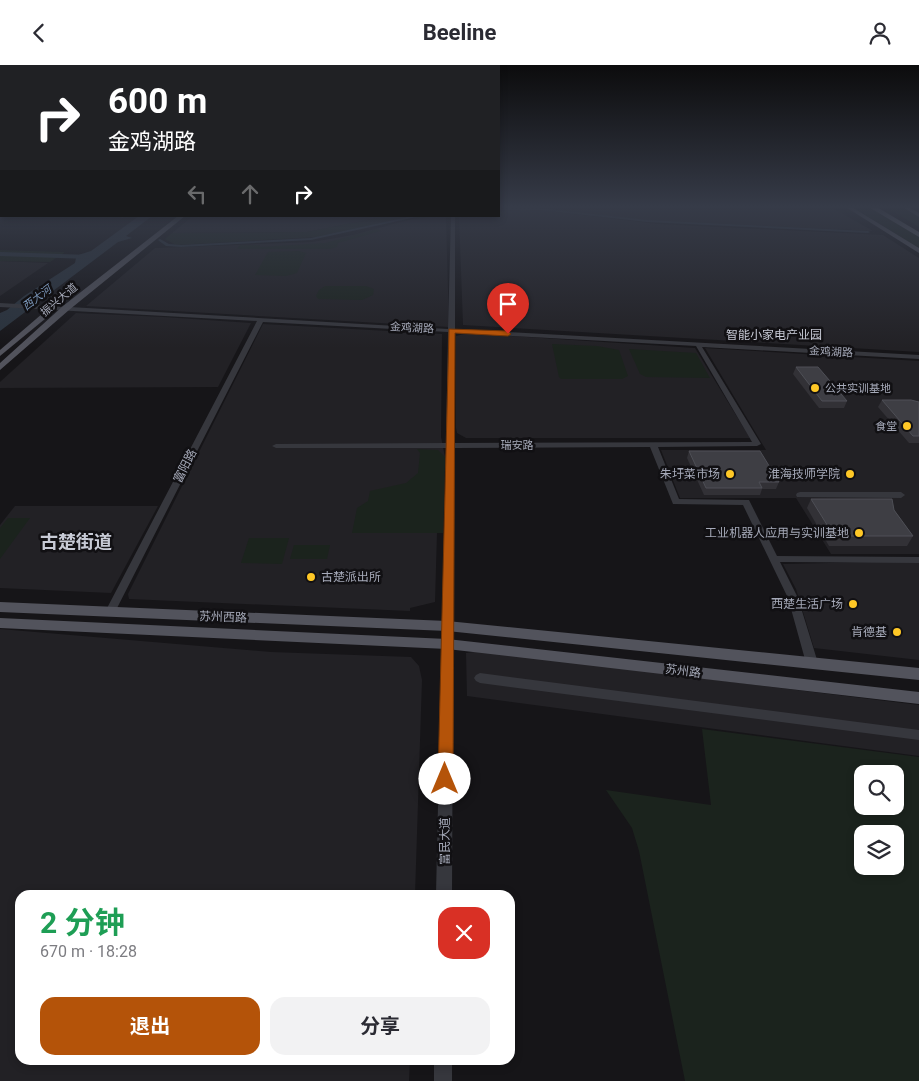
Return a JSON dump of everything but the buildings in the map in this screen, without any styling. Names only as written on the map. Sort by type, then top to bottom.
[{"type":"main road","name":"振兴大道","points":[[0,354],[54,307],[122,253]]},
{"type":"main road","name":"振兴大道","points":[[0,367],[66,308],[135,253]]},
{"type":"main road","name":"苏州西路","points":[[0,607],[447,626]]},
{"type":"main road","name":"苏州西路","points":[[0,623],[446,644]]},
{"type":"main road","name":"苏州路","points":[[447,626],[919,674]]},
{"type":"main road","name":"苏州路","points":[[446,644],[919,698]]},
{"type":"street","name":"富民大道","points":[[444,890],[452,253]]},
{"type":"street","name":"金鸡湖路","points":[[3,305],[919,357]]},
{"type":"street","name":"富阳路","points":[[110,612],[260,319]]},
{"type":"street","name":"瑞安路","points":[[276,446],[758,444],[698,345]]},
{"type":"street","points":[[653,445],[676,502],[746,502],[793,598],[812,663]]},
{"type":"street","points":[[800,495],[901,495]]},
{"type":"street","points":[[774,559],[919,559]]},
{"type":"street","points":[[480,678],[919,735]]},
{"type":"street","points":[[443,1065],[443,1081]]},
{"type":"shaded area","points":[[0,253],[63,253],[50,262],[0,261]]},
{"type":"shaded area","points":[[149,253],[447,253],[449,327],[86,306]]},
{"type":"shaded area","points":[[267,253],[306,253],[297,273],[286,276],[255,275]]},
{"type":"shaded area","points":[[460,253],[912,253],[919,258],[919,352],[463,325]]},
{"type":"shaded area","points":[[0,261],[48,263],[0,296]]},
{"type":"shaded area","points":[[325,286],[366,286],[374,289],[373,295],[362,300],[318,299],[316,296],[319,290]]},
{"type":"shaded area","points":[[76,313],[251,323],[218,387],[0,388],[0,382]]},
{"type":"shaded area","points":[[263,324],[442,334],[441,437],[445,457],[443,533],[437,533],[435,602],[410,608],[410,611],[129,599],[128,594]]},
{"type":"shaded area","points":[[468,333],[695,348],[750,438],[466,438],[457,433],[456,428],[456,336]]},
{"type":"shaded area","points":[[552,344],[597,346],[619,350],[628,376],[622,379],[561,379]]},
{"type":"shaded area","name":"淮海技师学院","points":[[705,348],[919,361],[919,554],[831,554],[796,498],[680,498],[661,450],[766,450]]},
{"type":"shaded area","points":[[629,349],[696,353],[710,378],[646,377],[640,374]]},
{"type":"shaded area","points":[[417,449],[438,450],[445,457],[443,533],[352,533],[357,508],[368,501],[370,491],[406,483],[418,473],[420,453]]},
{"type":"shaded area","points":[[15,506],[158,506],[111,593],[0,588],[0,525]]},
{"type":"shaded area","points":[[8,518],[30,518],[0,559],[0,528]]},
{"type":"shaded area","points":[[249,538],[289,538],[282,564],[241,563]]},
{"type":"shaded area","points":[[294,545],[330,545],[327,559],[290,559]]},
{"type":"shaded area","name":"西楚生活广场","points":[[919,561],[919,660],[814,648],[796,589],[783,564]]},
{"type":"shaded area","points":[[0,629],[271,652],[411,657],[419,666],[422,680],[415,890],[15,890],[15,1065],[410,1065],[409,1081],[0,1081]]},
{"type":"shaded area","points":[[481,651],[919,705],[919,756],[467,696],[466,653]]},
{"type":"shaded area","points":[[702,729],[919,757],[919,1081],[685,1081],[639,851],[632,828],[606,790],[711,805]]},
{"type":"water","name":"西大河","points":[[83,253],[103,253],[0,331],[0,313],[75,263],[76,258],[72,257]]},
{"type":"waterway","points":[[0,254],[90,257]]},
{"type":"place","name":"公共实训基地","points":[[815,388]]},
{"type":"place","name":"食堂","points":[[907,426]]},
{"type":"place","name":"朱圩菜市场","points":[[730,474]]},
{"type":"place","name":"淮海技师学院","points":[[850,474]]},
{"type":"place","name":"工业机器人应用与实训基地","points":[[859,533]]},
{"type":"place","name":"古楚派出所","points":[[311,577]]},
{"type":"place","name":"西楚生活广场","points":[[853,604]]},
{"type":"place","name":"肯德基","points":[[897,632]]},
{"type":"district","name":"智能小家电产业园","points":[[774,335]]},
{"type":"district","name":"古楚街道","points":[[76,541]]},
{"type":"route","points":[[445,779],[451,330],[508,334]]}]
